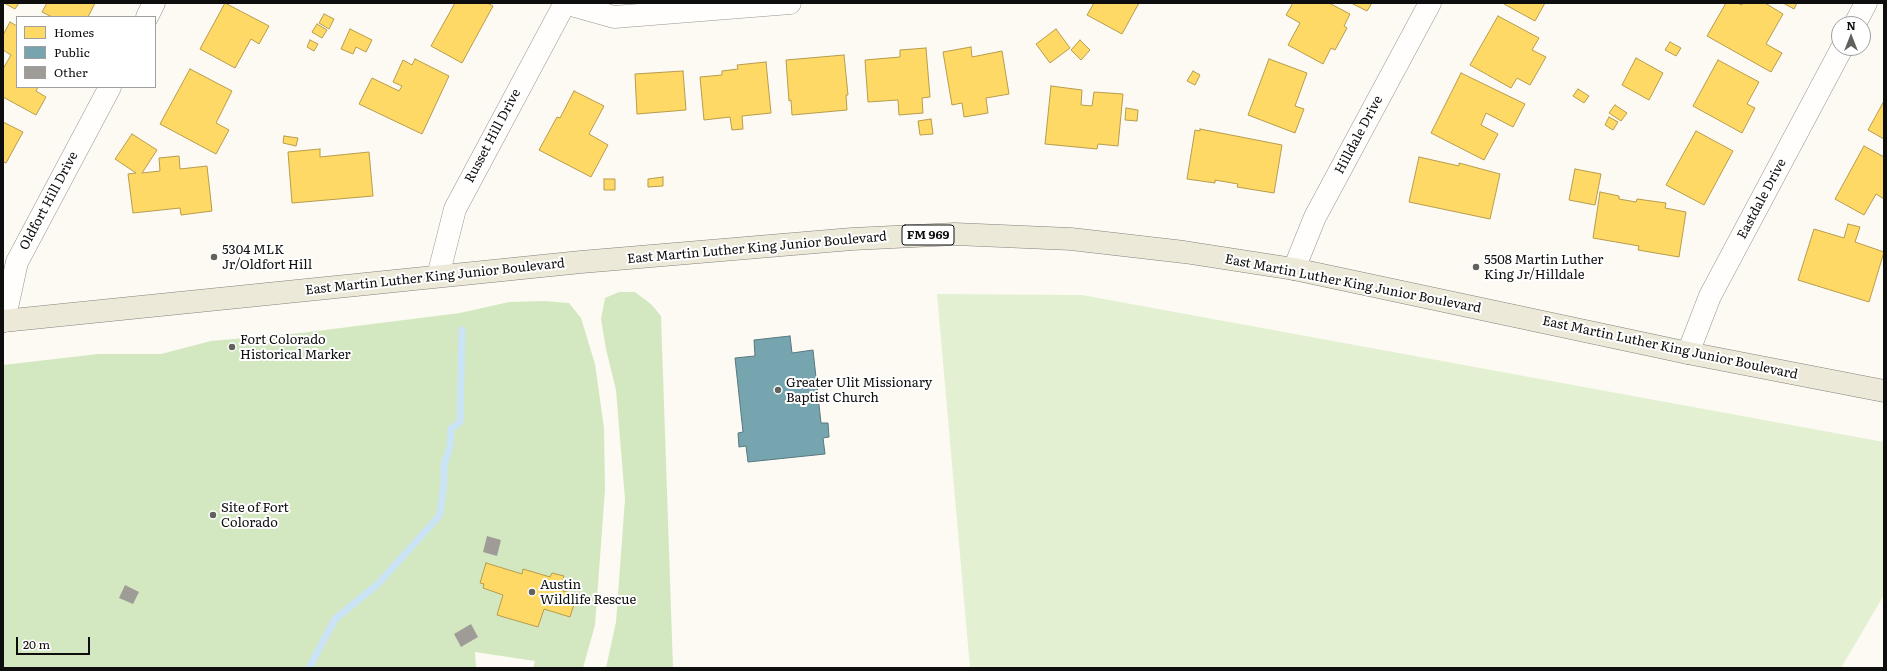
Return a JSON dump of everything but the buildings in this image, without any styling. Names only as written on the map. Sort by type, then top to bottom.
[{"type":"main road","name":"East Martin Luther King Junior Boulevard","points":[[4,321],[582,262],[852,239],[955,234],[1071,239],[1184,252],[1294,269],[1688,353],[1884,391]]},
{"type":"street","points":[[148,16],[154,3]]},
{"type":"street","points":[[564,3],[614,17],[790,3]]},
{"type":"street","name":"Russet Hill Drive","points":[[438,276],[455,209],[564,3]]},
{"type":"street","name":"Hilldale Drive","points":[[1294,269],[1315,217],[1430,3]]},
{"type":"street","points":[[1859,16],[1866,3]]},
{"type":"street","name":"Eastdale Drive","points":[[1688,353],[1710,296],[1838,56]]},
{"type":"street","name":"Oldfort Hill Drive","points":[[4,321],[17,262],[109,88]]},
{"type":"green space","points":[[619,292],[635,292],[652,305],[661,316],[673,668],[606,668],[616,622],[625,499],[616,390],[606,349],[601,319],[605,298]]},
{"type":"green space","points":[[937,294],[1082,295],[1884,442],[1884,595],[1841,668],[970,668]]},
{"type":"green space","points":[[544,301],[569,303],[581,318],[595,364],[604,428],[605,490],[595,625],[583,668],[533,668],[535,661],[475,652],[476,668],[3,668],[3,365],[98,354],[161,354],[211,341],[301,333],[460,313],[509,302]]},
{"type":"waterway","points":[[309,668],[335,619],[378,584],[440,515],[444,482],[444,465],[450,446],[451,429],[460,422],[462,330]]},
{"type":"place","name":"5304 MLK Jr/Oldfort Hill","points":[[214,257]]},
{"type":"place","name":"5508 Martin Luther King Jr/Hilldale","points":[[1476,267]]},
{"type":"place","name":"Fort Colorado Historical Marker","points":[[232,347]]},
{"type":"place","name":"Greater Ulit Missionary Baptist Church","points":[[778,390]]},
{"type":"place","name":"Site of Fort Colorado","points":[[213,515]]},
{"type":"place","name":"Austin Wildlife Rescue","points":[[532,592]]}]
